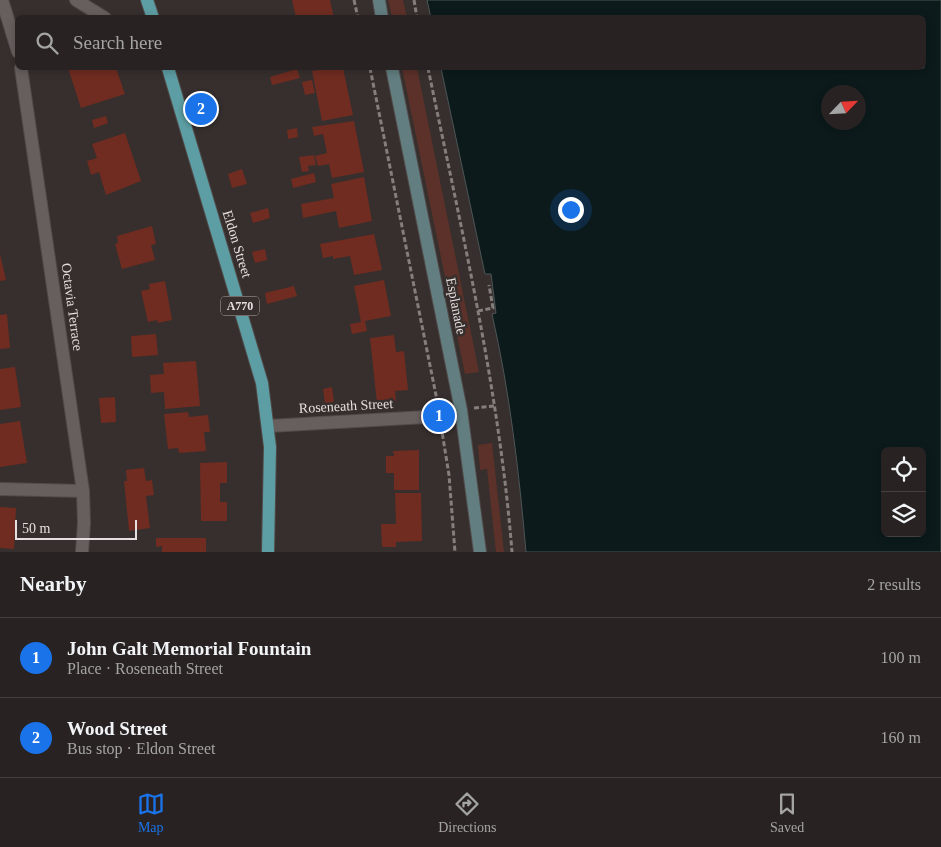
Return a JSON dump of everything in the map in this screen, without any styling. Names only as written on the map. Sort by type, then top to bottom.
[{"type":"main road","points":[[147,0],[151,15]]},
{"type":"main road","name":"Eldon Street","points":[[169,70],[256,357],[264,393],[268,426],[268,552]]},
{"type":"street","points":[[2,0],[15,42]]},
{"type":"street","points":[[76,0],[100,15]]},
{"type":"street","points":[[379,0],[382,15]]},
{"type":"street","name":"Octavia Terrace","points":[[21,70],[83,491],[84,522],[82,552]]},
{"type":"street","name":"Esplanade","points":[[392,70],[461,410],[480,552]]},
{"type":"street","name":"Roseneath Street","points":[[268,426],[426,417]]},
{"type":"street","points":[[0,489],[83,491]]},
{"type":"path","points":[[354,0],[357,15]]},
{"type":"path","points":[[414,0],[416,15]]},
{"type":"path","points":[[370,70],[435,385],[449,475],[455,552]]},
{"type":"path","points":[[428,70],[478,311],[495,406],[512,552]]},
{"type":"path","points":[[478,311],[493,308],[489,286]]},
{"type":"path","points":[[461,410],[495,406]]},
{"type":"shaded area","points":[[388,0],[403,0],[407,15],[392,15]]},
{"type":"shaded area","points":[[427,0],[941,0],[941,552],[526,552],[513,433],[504,373],[492,314],[496,313],[491,274],[485,274],[441,70],[926,70],[926,15],[430,15]]},
{"type":"shaded area","points":[[402,70],[417,70],[479,372],[465,374]]},
{"type":"shaded area","points":[[492,443],[504,552],[496,552],[487,469],[480,470],[478,445]]},
{"type":"building","points":[[292,0],[330,0],[333,15],[295,15]]},
{"type":"building","points":[[69,70],[117,70],[125,94],[81,108]]},
{"type":"building","points":[[297,70],[300,78],[272,85],[270,77]]},
{"type":"building","points":[[343,70],[353,115],[322,121],[312,71]]},
{"type":"building","points":[[312,80],[315,93],[305,95],[302,82]]},
{"type":"building","points":[[106,116],[108,123],[94,128],[92,120]]},
{"type":"building","points":[[354,121],[364,172],[332,178],[329,164],[318,166],[315,156],[327,153],[323,134],[314,136],[312,127]]},
{"type":"building","points":[[297,128],[298,137],[288,139],[287,130]]},
{"type":"building","points":[[125,133],[141,181],[106,195],[99,172],[91,175],[87,161],[97,158],[92,144]]},
{"type":"building","points":[[314,155],[316,165],[308,166],[309,171],[302,172],[299,157]]},
{"type":"building","points":[[242,169],[247,184],[232,188],[228,174]]},
{"type":"building","points":[[314,173],[316,182],[293,188],[291,179]]},
{"type":"building","points":[[364,177],[372,221],[339,228],[336,211],[303,218],[301,204],[334,198],[331,184]]},
{"type":"building","points":[[268,208],[270,218],[253,223],[250,213]]},
{"type":"building","points":[[152,226],[156,244],[151,245],[155,260],[122,269],[115,244],[118,243],[117,236]]},
{"type":"building","points":[[374,234],[382,270],[354,275],[350,256],[333,259],[333,256],[323,258],[320,244]]},
{"type":"building","points":[[265,249],[267,260],[255,263],[252,252]]},
{"type":"building","points":[[0,254],[6,280],[0,281]]},
{"type":"building","points":[[384,280],[391,316],[365,321],[367,331],[352,334],[350,324],[361,322],[354,286]]},
{"type":"building","points":[[165,281],[172,320],[158,323],[157,320],[148,322],[141,291],[150,289],[149,284]]},
{"type":"building","points":[[294,286],[297,296],[267,304],[265,293]]},
{"type":"building","points":[[7,314],[10,348],[0,349],[0,315]]},
{"type":"building","points":[[156,334],[158,355],[132,357],[131,336]]},
{"type":"building","points":[[394,335],[396,352],[404,351],[408,390],[395,391],[396,401],[377,403],[370,338]]},
{"type":"building","points":[[196,361],[200,406],[165,409],[164,392],[151,393],[150,375],[164,374],[163,363]]},
{"type":"building","points":[[15,367],[21,407],[0,410],[0,369]]},
{"type":"building","points":[[332,387],[334,402],[325,404],[323,389]]},
{"type":"building","points":[[115,397],[116,422],[101,423],[99,398]]},
{"type":"building","points":[[188,412],[189,417],[208,415],[210,432],[204,432],[206,451],[179,453],[178,448],[168,449],[164,414]]},
{"type":"building","points":[[20,421],[27,463],[0,467],[0,424]]},
{"type":"building","points":[[419,450],[419,490],[394,490],[394,473],[386,473],[386,456],[394,456],[393,451]]},
{"type":"building","points":[[227,462],[227,483],[220,483],[220,502],[227,502],[227,521],[201,521],[200,463]]},
{"type":"building","points":[[144,468],[146,481],[152,480],[154,495],[146,496],[150,528],[129,531],[124,481],[127,481],[126,470]]},
{"type":"building","points":[[395,493],[421,493],[422,541],[396,542],[396,547],[382,547],[381,524],[396,524]]},
{"type":"building","points":[[0,507],[16,508],[14,549],[0,548]]},
{"type":"building","points":[[156,538],[206,538],[206,552],[162,552],[162,546],[156,547]]},
{"type":"place","name":"Wood Street","points":[[201,109]]},
{"type":"place","name":"John Galt Memorial Fountain","points":[[439,416]]}]
